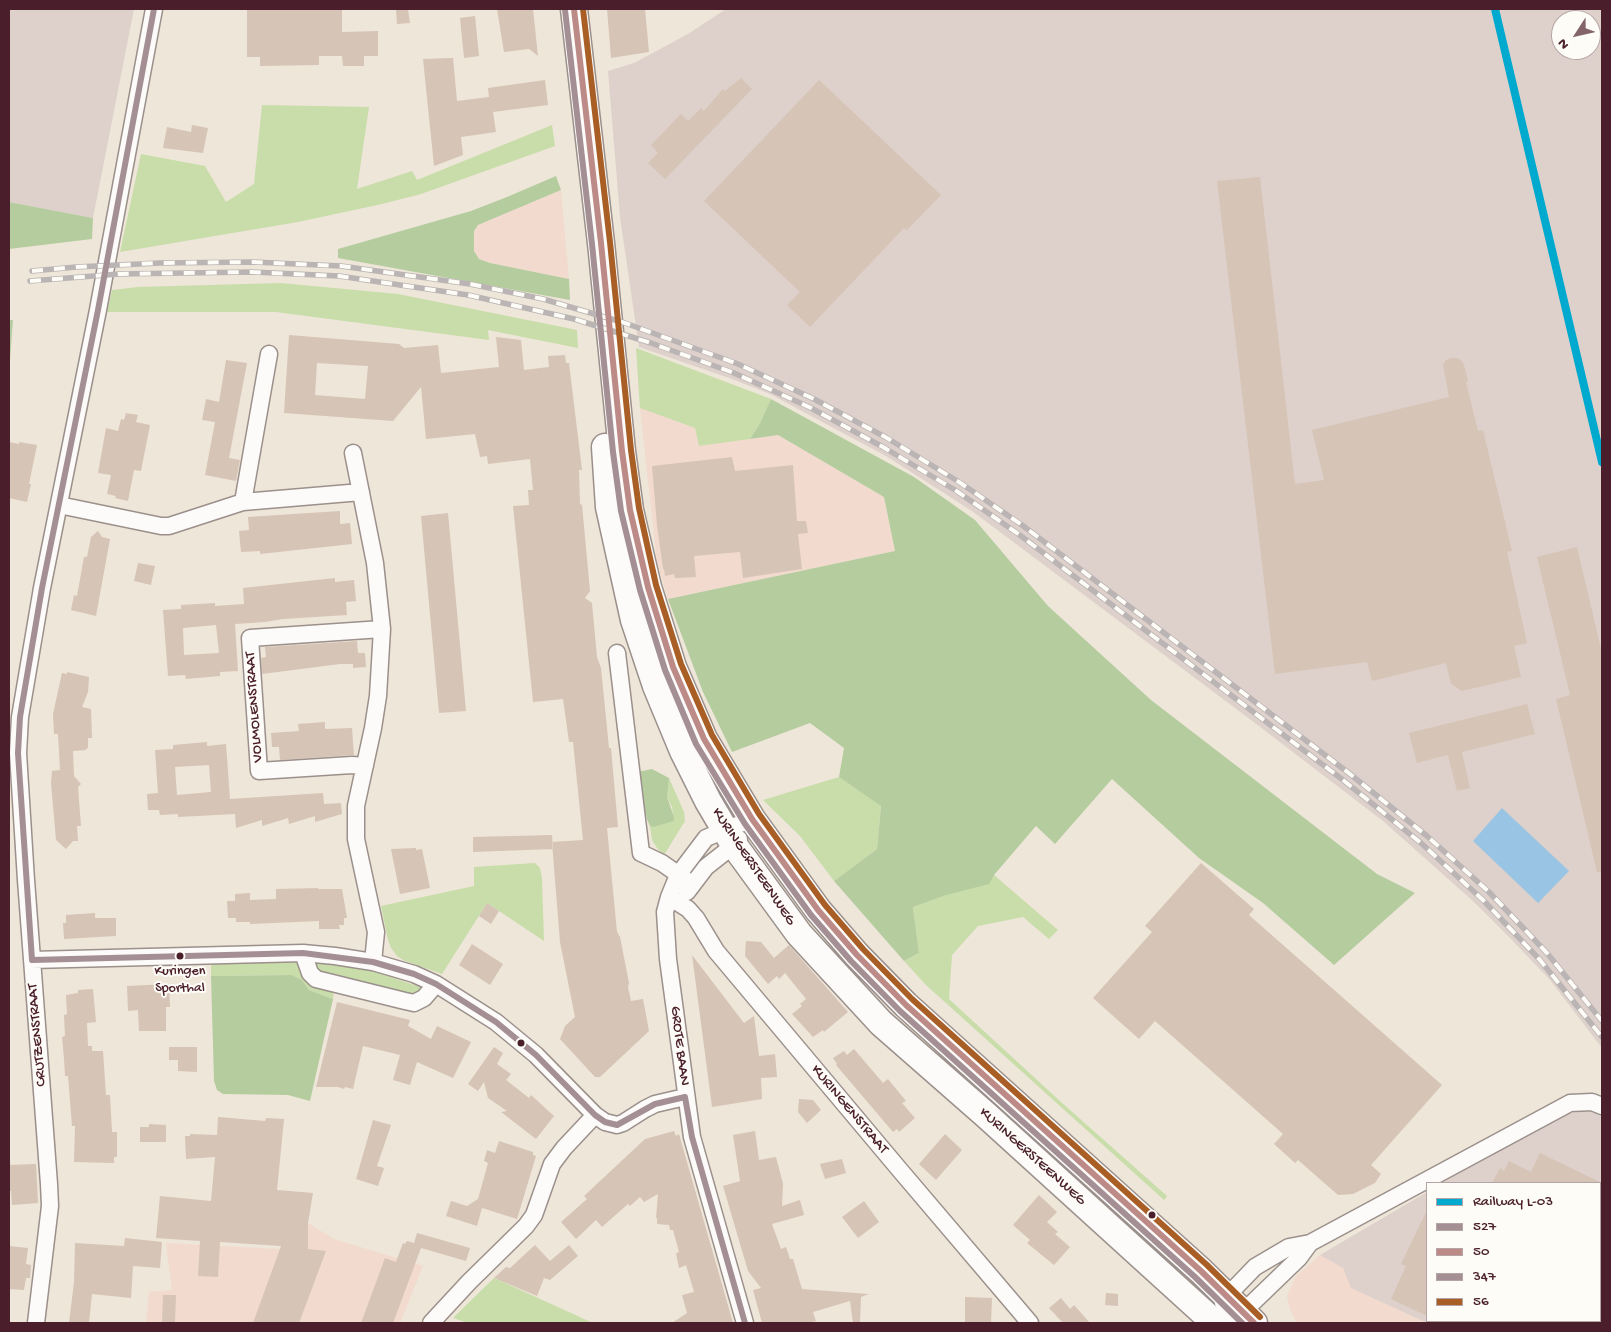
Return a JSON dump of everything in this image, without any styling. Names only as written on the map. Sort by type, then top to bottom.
[{"type":"main road","name":"KURINGERSTEENWEG","points":[[558,9],[586,245],[606,453],[609,506],[634,620],[656,686],[683,751],[729,838],[799,934],[881,1022],[1001,1128],[1213,1323]]},
{"type":"main road","name":"KURINGERSTEENWEG","points":[[574,9],[630,510],[648,587],[673,667],[704,739],[752,819],[818,910],[856,955],[906,1005],[1241,1310]]},
{"type":"street","name":"CRUTZENSTRAAT","points":[[36,1323],[50,1206],[49,1164],[32,960],[18,753],[20,717],[154,9]]},
{"type":"street","points":[[243,502],[269,354]]},
{"type":"street","points":[[353,453],[375,563],[382,629],[378,696],[366,766],[356,806],[356,839],[376,932],[373,962]]},
{"type":"street","points":[[59,505],[161,526],[169,526],[243,502],[361,492]]},
{"type":"street","name":"VOLMOLENSTRAAT","points":[[366,766],[352,765],[259,771],[250,638],[382,629]]},
{"type":"street","points":[[617,653],[641,853],[662,863],[692,884]]},
{"type":"street","name":"GROTE BAAN","points":[[745,1323],[692,1137],[668,960],[665,912],[674,900],[692,884],[712,861],[729,838],[752,819]]},
{"type":"street","name":"GROTE BAAN","points":[[674,900],[678,875],[706,838],[729,838]]},
{"type":"street","name":"KURINGENSTRAAT","points":[[674,900],[696,918],[716,951],[898,1169],[1030,1323]]},
{"type":"street","points":[[32,960],[303,953],[373,962],[414,974],[436,984],[474,1006],[515,1036],[595,1115],[605,1122],[617,1125],[623,1124],[644,1109],[685,1096]]},
{"type":"street","points":[[303,953],[310,973],[316,979],[404,1001],[414,1003],[424,998],[436,984]]},
{"type":"street","points":[[1241,1310],[1255,1267],[1289,1247],[1310,1243],[1570,1103],[1592,1102],[1602,1106]]},
{"type":"street","points":[[431,1323],[468,1282],[526,1226],[534,1215],[552,1164],[564,1148],[595,1115]]},
{"type":"street","points":[[1213,1323],[1241,1310],[1299,1258],[1310,1243]]},
{"type":"shaded area","points":[[9,9],[134,9],[93,218],[9,202]]},
{"type":"shaded area","points":[[726,9],[1602,9],[1602,1048],[1550,980],[1510,938],[1474,902],[1383,821],[972,511],[886,456],[770,394],[639,347],[620,217],[608,71],[634,63],[688,34]]},
{"type":"shaded area","points":[[561,190],[569,279],[490,263],[479,259],[474,251],[474,231],[478,225]]},
{"type":"shaded area","points":[[640,408],[695,428],[699,446],[778,435],[884,497],[895,551],[668,599],[657,562]]},
{"type":"shaded area","points":[[1592,1111],[1602,1116],[1602,1323],[1427,1323],[1351,1288],[1343,1268],[1320,1255],[1426,1193],[1426,1322],[1601,1322],[1601,1182],[1444,1182],[1545,1123],[1569,1113]]},
{"type":"shaded area","points":[[308,1223],[334,1239],[423,1266],[400,1323],[146,1323],[149,1292],[172,1290],[166,1243],[298,1250]]},
{"type":"shaded area","points":[[1320,1255],[1343,1268],[1352,1288],[1427,1323],[1297,1323],[1290,1309],[1287,1296],[1296,1276]]},
{"type":"green space","points":[[262,105],[369,107],[357,189],[412,171],[417,180],[552,125],[555,146],[421,194],[382,204],[298,222],[120,252],[141,154],[205,166],[226,202],[254,184]]},
{"type":"green space","points":[[556,176],[561,190],[478,225],[474,231],[474,251],[479,259],[490,263],[569,279],[570,300],[338,258],[338,249],[471,211]]},
{"type":"green space","points":[[9,202],[93,218],[92,239],[9,249]]},
{"type":"green space","points":[[281,283],[398,294],[577,330],[578,348],[488,330],[489,340],[276,312],[107,312],[112,290],[138,287]]},
{"type":"green space","points":[[9,320],[13,320],[9,373]]},
{"type":"green space","points":[[636,348],[771,399],[750,439],[699,446],[695,428],[640,408]]},
{"type":"green space","points":[[771,399],[914,477],[975,520],[1048,606],[1151,700],[1377,874],[1415,893],[1334,965],[1263,903],[1199,858],[1112,779],[1055,844],[1036,826],[994,875],[989,884],[946,895],[913,907],[919,953],[904,961],[834,881],[877,849],[881,806],[839,777],[844,748],[810,723],[732,752],[703,692],[668,599],[895,551],[884,497],[778,435],[750,439]]},
{"type":"green space","points":[[652,769],[669,778],[667,797],[674,817],[674,821],[653,827],[650,826],[647,819],[637,772]]},
{"type":"green space","points":[[839,777],[881,805],[877,849],[834,881],[800,836],[763,800]]},
{"type":"green space","points":[[669,778],[684,812],[685,821],[664,855],[652,840],[650,826],[674,821],[672,807],[667,797]]},
{"type":"green space","points":[[535,863],[540,868],[542,878],[544,941],[487,903],[442,974],[403,960],[391,948],[381,906],[474,886],[474,867]]},
{"type":"green space","points":[[994,875],[1058,930],[1049,939],[1023,917],[978,926],[952,955],[949,999],[1167,1196],[1164,1200],[926,985],[904,961],[919,953],[913,907]]},
{"type":"green space","points":[[293,960],[334,986],[333,999],[309,990],[302,980],[292,975],[211,976],[211,966],[214,963]]},
{"type":"green space","points":[[312,962],[364,968],[423,988],[415,998],[320,976]]},
{"type":"green space","points":[[292,975],[302,980],[309,990],[333,999],[310,1101],[288,1095],[223,1094],[217,1090],[214,1081],[211,976]]},
{"type":"green space","points":[[494,1278],[593,1323],[468,1323],[453,1318]]},
{"type":"water","points":[[1502,808],[1569,871],[1538,903],[1473,841]]},
{"type":"building","points":[[247,9],[342,9],[342,32],[378,31],[378,56],[364,56],[364,66],[343,66],[342,56],[319,56],[319,65],[260,66],[260,57],[247,57]]},
{"type":"building","points":[[396,9],[408,9],[410,23],[397,24]]},
{"type":"building","points":[[497,9],[533,9],[538,56],[529,49],[504,52]]},
{"type":"building","points":[[607,9],[645,9],[649,52],[611,58]]},
{"type":"building","points":[[475,16],[479,56],[464,58],[460,18]]},
{"type":"building","points":[[453,58],[457,101],[489,97],[488,88],[545,80],[548,105],[493,112],[496,132],[461,137],[463,155],[434,166],[423,59]]},
{"type":"building","points":[[741,78],[752,89],[665,179],[648,163],[658,153],[651,145],[681,114],[688,121],[701,108],[704,111],[723,89],[725,91]]},
{"type":"building","points":[[819,80],[941,195],[907,230],[904,228],[810,327],[787,305],[800,292],[704,201]]},
{"type":"building","points":[[192,125],[208,128],[203,153],[163,148],[167,127],[191,132]]},
{"type":"building","points":[[1260,177],[1295,484],[1324,480],[1312,430],[1449,397],[1443,365],[1446,360],[1451,358],[1461,360],[1468,381],[1466,382],[1478,431],[1483,430],[1512,551],[1507,552],[1527,643],[1514,646],[1521,677],[1462,691],[1451,684],[1446,663],[1372,681],[1367,662],[1275,674],[1217,181]]},
{"type":"building","points":[[289,335],[399,344],[404,348],[438,345],[441,373],[499,367],[496,337],[521,340],[524,370],[549,367],[548,356],[565,355],[566,363],[569,363],[582,470],[579,470],[580,504],[582,505],[590,591],[585,598],[592,603],[597,657],[601,668],[609,748],[611,748],[618,827],[607,828],[617,932],[620,937],[631,1001],[643,999],[649,1031],[600,1077],[595,1077],[560,1039],[565,1026],[575,1017],[560,942],[552,842],[583,840],[573,742],[569,742],[563,699],[533,702],[513,506],[529,505],[528,490],[533,490],[530,459],[488,464],[487,456],[480,457],[475,434],[426,439],[421,387],[393,421],[284,413]],"holes":[[[317,363],[368,366],[365,399],[315,395]]]},
{"type":"building","points":[[226,360],[247,363],[229,458],[240,460],[236,481],[205,475],[215,422],[202,420],[206,399],[219,402]]},
{"type":"building","points":[[126,413],[138,415],[136,422],[150,425],[141,471],[134,470],[128,501],[107,494],[111,475],[98,473],[106,428],[118,431],[121,419],[124,420]]},
{"type":"building","points":[[9,442],[37,445],[27,502],[9,498]]},
{"type":"building","points":[[732,457],[735,471],[793,465],[797,521],[806,521],[808,533],[798,534],[802,569],[743,578],[740,552],[694,556],[696,577],[675,578],[674,574],[665,576],[657,525],[652,466]]},
{"type":"building","points":[[340,511],[340,524],[350,523],[352,544],[260,554],[260,551],[241,552],[239,531],[249,530],[248,517]]},
{"type":"building","points":[[448,513],[466,711],[439,713],[421,516]]},
{"type":"building","points":[[98,531],[102,537],[110,539],[96,616],[71,610],[74,595],[77,596],[84,557],[87,557],[91,537]]},
{"type":"building","points":[[1577,547],[1602,653],[1602,872],[1597,872],[1556,699],[1570,695],[1537,557]]},
{"type":"building","points":[[138,563],[155,566],[151,585],[134,581]]},
{"type":"building","points":[[335,578],[335,582],[354,580],[356,601],[346,602],[347,615],[235,624],[238,671],[220,672],[220,676],[186,679],[185,675],[168,676],[163,610],[181,609],[181,605],[215,603],[215,606],[244,604],[243,588]],"holes":[[[216,625],[219,653],[184,655],[183,628]]]},
{"type":"building","points":[[357,641],[358,653],[365,653],[366,667],[353,668],[353,664],[340,664],[262,674],[261,658],[266,657],[265,647]]},
{"type":"building","points":[[67,672],[89,677],[88,692],[82,707],[91,709],[92,738],[88,738],[88,748],[86,750],[73,751],[74,776],[81,784],[78,787],[81,826],[77,826],[78,841],[73,841],[66,849],[56,840],[51,783],[52,771],[60,770],[58,734],[54,734],[53,714],[62,673],[67,674]]},
{"type":"building","points":[[1527,704],[1535,734],[1462,752],[1470,788],[1457,791],[1448,755],[1417,763],[1409,733]]},
{"type":"building","points":[[325,722],[325,729],[352,728],[354,755],[280,760],[279,747],[272,747],[271,733],[299,731],[298,724]]},
{"type":"building","points":[[207,742],[207,746],[226,744],[230,799],[323,793],[324,804],[341,803],[342,814],[315,822],[315,816],[289,824],[288,818],[262,826],[262,820],[236,828],[235,814],[178,817],[178,814],[160,815],[159,810],[148,810],[147,794],[158,793],[155,750],[173,749],[173,745]],"holes":[[[209,765],[211,792],[177,795],[175,767]]]},
{"type":"building","points":[[552,835],[553,849],[473,852],[473,837]]},
{"type":"building","points":[[416,848],[416,850],[422,849],[430,888],[400,894],[391,849]]},
{"type":"building","points":[[1201,863],[1254,909],[1249,915],[1442,1085],[1371,1165],[1381,1174],[1375,1183],[1353,1194],[1338,1195],[1298,1160],[1295,1163],[1274,1144],[1283,1134],[1155,1021],[1139,1039],[1093,998],[1152,932],[1145,926]]},
{"type":"building","points":[[276,889],[342,889],[347,918],[344,918],[344,925],[339,925],[340,929],[319,929],[319,921],[250,924],[250,922],[236,922],[236,918],[228,918],[227,901],[235,901],[235,894],[250,893],[250,900],[276,899]]},
{"type":"building","points":[[487,903],[499,911],[491,924],[479,916]]},
{"type":"building","points":[[95,913],[95,918],[116,918],[116,936],[64,939],[63,923],[66,923],[66,915]]},
{"type":"building","points":[[746,941],[761,942],[774,958],[789,945],[848,1012],[824,1032],[823,1030],[813,1037],[792,1014],[802,1006],[800,1004],[806,999],[785,973],[779,979],[777,976],[768,984],[745,956]]},
{"type":"building","points":[[472,944],[503,964],[490,985],[459,965]]},
{"type":"building","points":[[692,955],[744,1023],[754,1016],[759,1056],[775,1054],[777,1077],[761,1078],[762,1099],[712,1107]]},
{"type":"building","points":[[169,984],[170,1007],[166,1007],[166,1031],[139,1031],[138,1010],[128,1011],[127,986]]},
{"type":"building","points":[[93,989],[96,1022],[87,1023],[88,1046],[92,1046],[92,1051],[103,1051],[106,1095],[110,1095],[112,1132],[117,1132],[117,1157],[114,1157],[114,1163],[74,1162],[75,1126],[72,1126],[68,1076],[65,1076],[62,1037],[65,1036],[64,1015],[67,1014],[66,995],[78,993],[78,990]]},
{"type":"building","points":[[337,1002],[410,1020],[408,1026],[431,1039],[437,1026],[471,1042],[453,1078],[417,1062],[410,1085],[393,1080],[400,1055],[363,1046],[353,1089],[345,1087],[344,1089],[338,1087],[316,1087]]},
{"type":"building","points":[[169,1047],[197,1047],[197,1072],[178,1071],[178,1060],[169,1060]]},
{"type":"building","points":[[494,1047],[503,1053],[497,1064],[511,1074],[506,1080],[529,1098],[531,1095],[554,1116],[536,1139],[501,1112],[507,1111],[488,1098],[484,1082],[478,1091],[468,1084]]},
{"type":"building","points":[[854,1049],[883,1083],[888,1079],[906,1101],[902,1103],[915,1118],[899,1132],[897,1129],[893,1132],[836,1065],[833,1058],[844,1051],[847,1055]]},
{"type":"building","points":[[799,1099],[813,1100],[821,1110],[807,1123],[798,1112]]},
{"type":"building","points":[[218,1117],[265,1121],[266,1118],[284,1119],[277,1190],[313,1193],[308,1223],[308,1249],[326,1251],[299,1323],[253,1323],[281,1246],[220,1242],[218,1277],[198,1276],[200,1241],[156,1238],[160,1196],[211,1201],[215,1157],[186,1159],[185,1136],[190,1136],[190,1134],[217,1135]]},
{"type":"building","points":[[373,1120],[391,1125],[377,1166],[384,1168],[378,1186],[356,1179]]},
{"type":"building","points":[[149,1124],[166,1125],[166,1142],[140,1142],[140,1127],[149,1127]]},
{"type":"building","points":[[674,1131],[676,1136],[679,1134],[733,1323],[672,1323],[687,1313],[682,1295],[694,1292],[686,1265],[679,1268],[676,1253],[679,1252],[673,1230],[670,1230],[669,1225],[657,1224],[658,1194],[644,1202],[640,1197],[630,1206],[628,1204],[602,1227],[596,1220],[576,1239],[561,1222],[587,1199],[584,1196],[645,1139]]},
{"type":"building","points":[[755,1131],[759,1160],[776,1157],[783,1184],[782,1206],[800,1200],[804,1215],[772,1224],[781,1249],[786,1247],[790,1259],[793,1259],[802,1289],[869,1294],[861,1297],[860,1323],[853,1323],[850,1301],[813,1312],[816,1321],[808,1323],[762,1323],[753,1290],[761,1288],[748,1271],[723,1186],[740,1181],[733,1135]]},
{"type":"building","points":[[945,1134],[962,1150],[936,1180],[919,1164]]},
{"type":"building","points":[[499,1141],[533,1152],[533,1155],[536,1156],[517,1219],[482,1208],[477,1226],[446,1216],[451,1201],[467,1206],[478,1199],[488,1163],[484,1161],[487,1150],[495,1153]]},
{"type":"building","points":[[1540,1153],[1600,1182],[1493,1182],[1500,1168],[1504,1171],[1509,1161],[1531,1172]]},
{"type":"building","points":[[842,1159],[846,1173],[825,1179],[820,1164]]},
{"type":"building","points":[[36,1164],[38,1203],[12,1205],[11,1191],[9,1191],[9,1165]]},
{"type":"building","points":[[1039,1195],[1057,1212],[1047,1222],[1058,1232],[1055,1234],[1070,1247],[1054,1265],[1027,1243],[1030,1240],[1013,1225]]},
{"type":"building","points":[[864,1201],[879,1222],[858,1238],[842,1217]]},
{"type":"building","points":[[1426,1212],[1426,1316],[1391,1299],[1406,1266],[1401,1264]]},
{"type":"building","points":[[417,1233],[470,1248],[466,1261],[421,1248],[393,1323],[361,1323],[385,1258],[396,1262],[403,1243],[405,1244],[407,1241],[414,1243]]},
{"type":"building","points":[[125,1238],[162,1242],[160,1268],[133,1266],[131,1298],[92,1294],[89,1323],[69,1323],[74,1282],[75,1243],[124,1246]]},
{"type":"building","points":[[535,1245],[550,1261],[569,1245],[578,1256],[550,1280],[544,1278],[537,1296],[494,1278],[506,1267],[510,1268]]},
{"type":"building","points":[[9,1246],[28,1248],[26,1264],[31,1265],[30,1278],[26,1278],[24,1290],[9,1289]]},
{"type":"building","points":[[1106,1293],[1118,1294],[1118,1306],[1105,1305]]},
{"type":"building","points":[[163,1295],[176,1295],[175,1323],[162,1323]]},
{"type":"building","points":[[965,1297],[992,1298],[991,1323],[965,1323]]},
{"type":"building","points":[[1061,1298],[1070,1309],[1074,1305],[1090,1323],[1063,1323],[1049,1308]]},
{"type":"railway","points":[[32,271],[160,263],[253,262],[341,266],[470,284],[543,299],[625,323],[738,364],[814,399],[887,438],[959,482],[1022,525],[1350,774],[1427,836],[1489,892],[1547,953],[1602,1021]]},
{"type":"railway","points":[[30,281],[119,274],[252,272],[339,276],[468,295],[574,319],[651,343],[734,373],[809,407],[883,447],[955,490],[1017,533],[1343,780],[1421,843],[1483,900],[1540,960],[1602,1037]]},
{"type":"rail line","name":"L-03","points":[[1495,9],[1602,462]]},
{"type":"transit line","name":"527","points":[[32,960],[18,753],[20,717],[42,588],[98,310],[154,9]]},
{"type":"transit line","name":"50","points":[[574,9],[630,510],[648,587],[673,667],[704,739],[752,819],[818,910],[857,955],[906,1005],[1201,1271],[1254,1323]]},
{"type":"transit line","name":"56","points":[[583,9],[639,508],[656,585],[681,664],[712,735],[759,814],[825,905],[863,949],[912,999],[1207,1265],[1260,1317]]},
{"type":"transit line","name":"347","points":[[565,10],[621,511],[640,590],[665,670],[696,744],[745,824],[811,915],[851,961],[900,1011],[1195,1277],[1242,1323]]},
{"type":"transit line","name":"527","points":[[32,960],[303,953],[373,962],[414,974],[436,984],[496,1022],[536,1055],[595,1115],[605,1122],[617,1125],[655,1104],[685,1097]]},
{"type":"transit line","name":"527","points":[[685,1097],[692,1137],[745,1323]]},
{"type":"place","name":"Kuringen Sporthal","points":[[180,956]]}]
